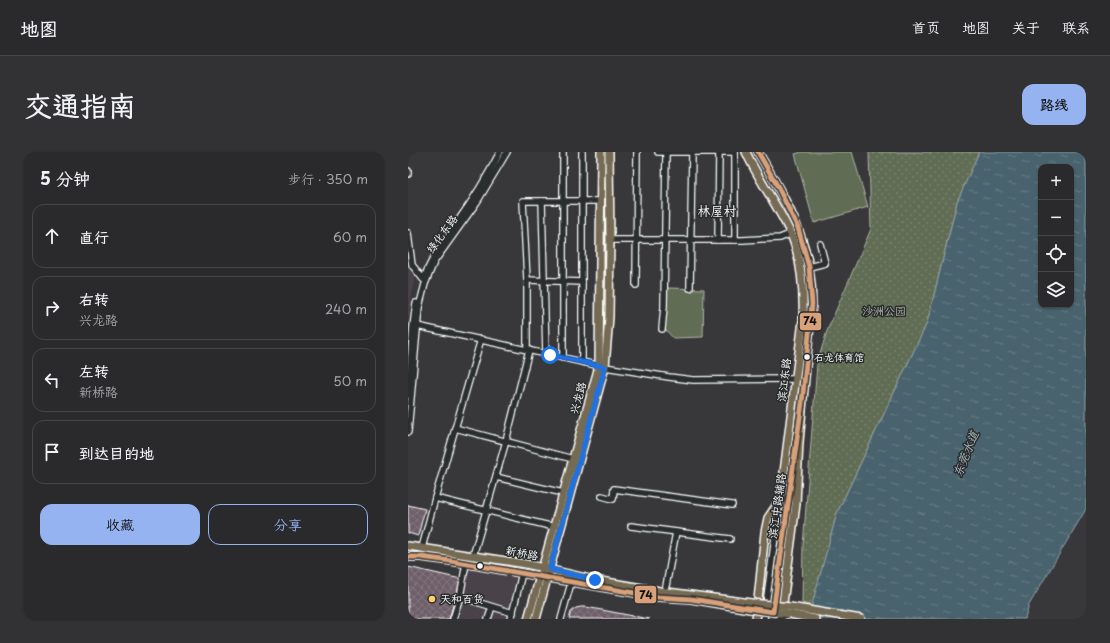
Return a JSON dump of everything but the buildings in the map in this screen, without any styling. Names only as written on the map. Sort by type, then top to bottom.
[{"type":"main road","name":"兴龙路","points":[[546,569],[554,527],[563,493],[602,366],[601,152]]},
{"type":"main road","name":"兴龙路","points":[[528,619],[546,569],[602,366],[609,317],[609,152]]},
{"type":"main road","name":"滨江东路","points":[[758,152],[778,187],[798,228],[809,267],[812,304],[802,403],[796,504],[780,619]]},
{"type":"main road","name":"滨江东路","points":[[747,154],[790,234],[796,249],[803,287],[804,303],[781,496],[768,518],[765,532],[756,619]]},
{"type":"main road","name":"新桥路","points":[[408,546],[546,569],[595,583],[658,598],[691,599],[751,606],[769,610]]},
{"type":"main road","name":"新桥路","points":[[408,557],[421,557],[466,563],[571,583],[595,583]]},
{"type":"main road","name":"兴龙路","points":[[536,619],[543,578]]},
{"type":"main road","points":[[769,610],[815,619]]},
{"type":"main road","points":[[769,610],[861,619]]},
{"type":"street","name":"绿化东路","points":[[408,394],[415,306],[423,279],[429,264],[475,196],[500,152]]},
{"type":"street","name":"绿化东路","points":[[408,432],[419,306],[425,284],[434,262],[477,202],[506,152]]},
{"type":"street","points":[[563,152],[563,358]]},
{"type":"street","points":[[582,152],[582,362]]},
{"type":"street","points":[[636,284],[637,152]]},
{"type":"street","points":[[658,152],[734,152],[735,240]]},
{"type":"street","points":[[662,329],[664,307],[666,152]]},
{"type":"street","points":[[690,288],[692,152]]},
{"type":"street","points":[[718,240],[719,152]]},
{"type":"street","points":[[473,556],[506,442],[528,350],[528,280],[523,201],[601,201]]},
{"type":"street","points":[[542,201],[546,354]]},
{"type":"street","points":[[408,233],[412,265],[423,279]]},
{"type":"street","points":[[610,240],[735,240],[780,238],[790,234]]},
{"type":"street","points":[[809,267],[825,263],[820,244]]},
{"type":"street","points":[[528,280],[582,282]]},
{"type":"street","points":[[417,326],[582,362],[669,378],[694,380],[795,379]]},
{"type":"street","points":[[422,548],[481,340]]},
{"type":"street","name":"滨江中路辅路","points":[[769,610],[802,403]]},
{"type":"street","points":[[455,428],[552,455],[573,459]]},
{"type":"street","points":[[496,477],[563,493]]},
{"type":"street","points":[[602,496],[613,499],[614,489],[732,505]]},
{"type":"street","name":"滨江中路辅路","points":[[769,610],[777,522],[781,496]]},
{"type":"street","points":[[435,498],[554,527]]},
{"type":"street","points":[[631,526],[730,539]]},
{"type":"street","points":[[666,586],[676,532]]},
{"type":"street","points":[[453,619],[460,597],[466,563]]},
{"type":"street","points":[[460,597],[492,607],[512,616],[522,576]]},
{"type":"street","points":[[561,619],[571,583]]},
{"type":"street","points":[[488,619],[492,607]]},
{"type":"street","points":[[780,619],[789,614]]},
{"type":"shaded area","points":[[408,267],[415,274],[409,317],[408,317]]},
{"type":"shaded area","points":[[467,569],[521,577],[511,619],[453,619]]},
{"type":"green space","points":[[802,152],[852,152],[868,207],[814,223],[795,154]]},
{"type":"green space","name":"沙洲公园","points":[[869,152],[979,152],[957,202],[927,323],[837,513],[812,606],[802,603],[803,546],[817,364],[827,331],[871,229]]},
{"type":"green space","points":[[667,288],[704,289],[703,337],[673,338],[665,329]]},
{"type":"water","name":"东莞水道","points":[[979,152],[1086,152],[1086,509],[1029,605],[1025,619],[808,619],[837,513],[927,323],[957,202]]},
{"type":"transit line","name":"74","points":[[408,557],[421,557],[451,561],[658,597],[691,599],[773,612],[802,403],[812,304],[809,267],[798,228],[778,187],[758,152]]},
{"type":"place","name":"石龙体育馆","points":[[807,357]]},
{"type":"place","name":"天和百货","points":[[432,599]]},
{"type":"district","name":"林屋村","points":[[717,211]]},
{"type":"route","points":[[550,355],[605,367],[550,569],[595,580]]}]
